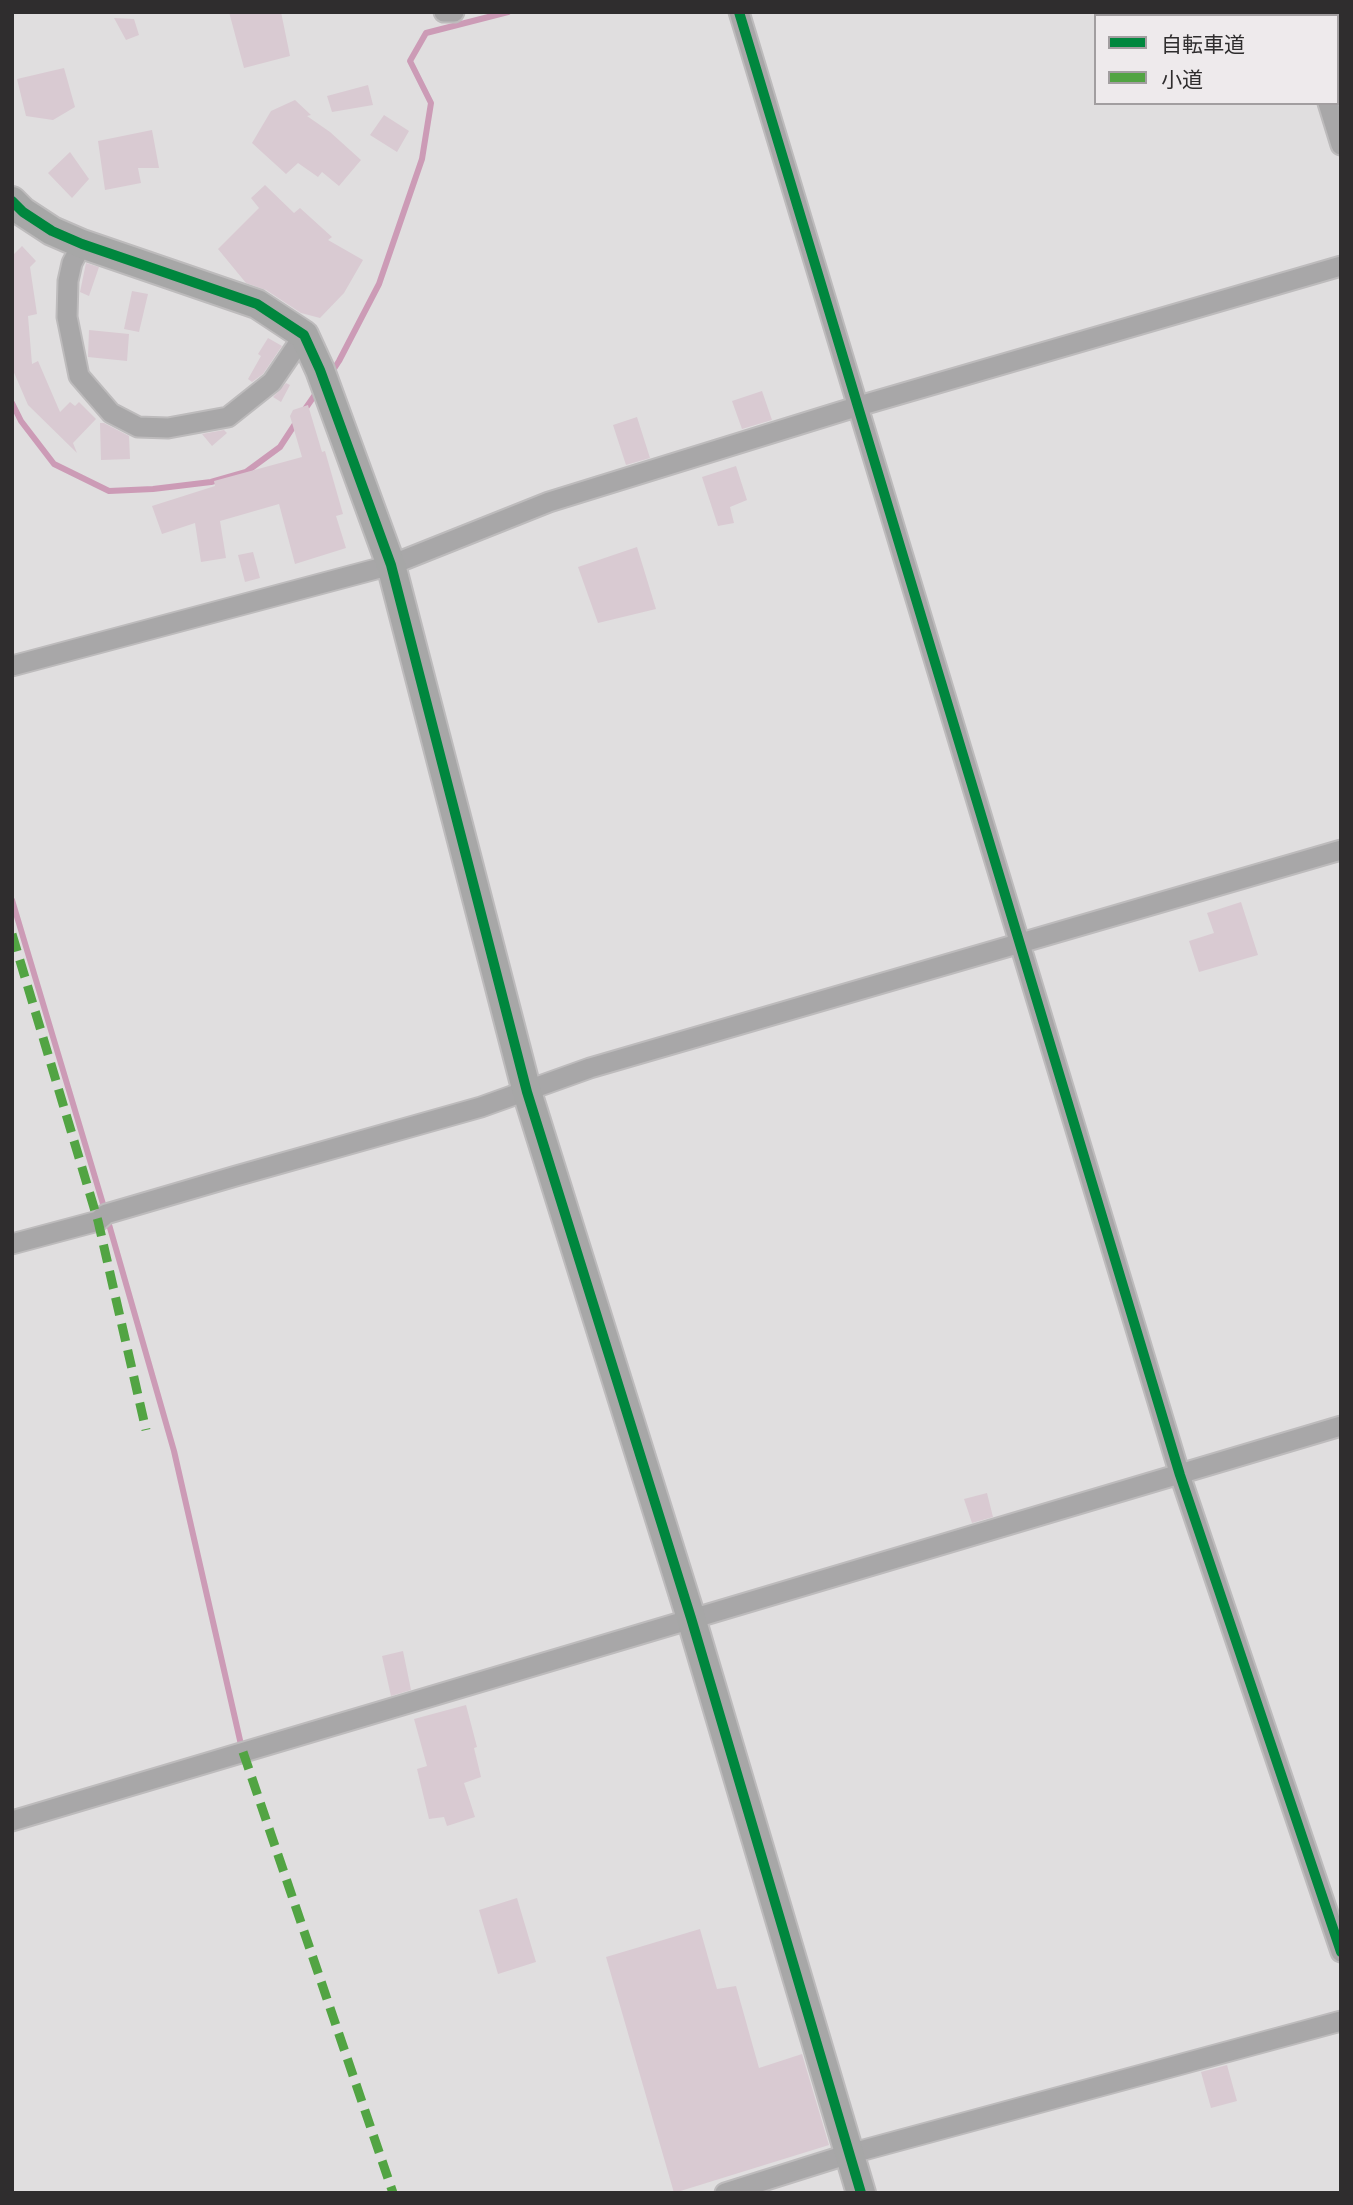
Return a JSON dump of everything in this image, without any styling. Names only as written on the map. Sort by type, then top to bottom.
[{"type":"street","points":[[444,12],[454,12]]},
{"type":"street","points":[[739,12],[1180,1475],[1341,1952]]},
{"type":"street","points":[[1329,105],[1341,145]]},
{"type":"street","points":[[12,201],[23,212],[52,231],[82,244],[257,304],[312,352],[391,565],[527,1092],[691,1618],[861,2193]]},
{"type":"street","points":[[82,244],[72,263],[68,281],[67,317],[79,376],[111,413],[138,427],[168,428],[228,417],[312,352]]},
{"type":"street","points":[[12,666],[391,565],[549,502],[859,406],[1341,266]]},
{"type":"street","points":[[12,1244],[99,1222],[106,1214],[527,1092],[590,1068],[1341,850]]},
{"type":"street","points":[[12,1821],[1341,1426]]},
{"type":"street","points":[[725,2193],[849,2154],[1341,2021]]},
{"type":"building","points":[[229,12],[281,12],[290,56],[244,68]]},
{"type":"building","points":[[114,18],[134,19],[139,35],[126,40]]},
{"type":"building","points":[[64,68],[75,107],[53,120],[26,116],[17,79]]},
{"type":"building","points":[[368,85],[373,105],[332,112],[327,96]]},
{"type":"building","points":[[295,100],[311,115],[307,116],[330,132],[361,160],[339,186],[322,172],[318,177],[298,163],[286,174],[252,143],[271,111]]},
{"type":"building","points":[[384,115],[409,131],[397,152],[370,135]]},
{"type":"building","points":[[152,130],[159,168],[138,168],[141,183],[105,190],[98,141]]},
{"type":"building","points":[[70,152],[89,179],[72,198],[48,173]]},
{"type":"building","points":[[265,185],[294,213],[300,208],[332,237],[328,240],[363,260],[344,293],[320,318],[301,313],[266,290],[246,283],[218,249],[259,208],[251,198]]},
{"type":"building","points":[[22,246],[36,261],[30,267],[37,314],[28,316],[32,364],[38,361],[60,412],[70,402],[75,406],[79,402],[96,419],[73,443],[77,453],[28,405],[12,368],[12,256]]},
{"type":"building","points":[[86,263],[99,267],[89,296],[80,292]]},
{"type":"building","points":[[132,291],[148,294],[139,332],[124,329]]},
{"type":"building","points":[[89,330],[129,334],[127,361],[88,357]]},
{"type":"building","points":[[268,338],[282,346],[263,374],[252,382],[248,379]]},
{"type":"building","points":[[286,383],[290,385],[281,402],[273,397]]},
{"type":"building","points":[[762,391],[772,420],[742,429],[732,401]]},
{"type":"building","points":[[308,405],[322,452],[325,451],[343,514],[336,516],[346,548],[295,564],[279,504],[220,521],[226,558],[201,562],[195,523],[162,534],[152,506],[215,486],[214,481],[302,457],[290,416],[293,410]]},
{"type":"building","points":[[637,417],[650,458],[626,465],[613,425]]},
{"type":"building","points":[[100,423],[129,436],[130,459],[101,460]]},
{"type":"building","points":[[224,430],[227,433],[212,446],[202,434]]},
{"type":"building","points":[[736,466],[747,500],[730,507],[734,523],[718,526],[702,477]]},
{"type":"building","points":[[637,547],[656,609],[598,623],[578,567]]},
{"type":"building","points":[[253,552],[260,578],[245,582],[238,555]]},
{"type":"building","points":[[1241,902],[1258,955],[1199,972],[1189,941],[1214,933],[1207,913]]},
{"type":"building","points":[[987,1493],[993,1517],[972,1523],[964,1499]]},
{"type":"building","points":[[403,1651],[411,1690],[391,1696],[382,1656]]},
{"type":"building","points":[[466,1705],[477,1747],[474,1748],[481,1777],[464,1783],[475,1817],[447,1826],[444,1817],[429,1819],[417,1769],[427,1766],[414,1719]]},
{"type":"building","points":[[517,1898],[536,1962],[498,1974],[479,1910]]},
{"type":"building","points":[[700,1929],[717,1989],[736,1986],[759,2068],[802,2054],[829,2145],[674,2193],[606,1957]]},
{"type":"building","points":[[1227,2065],[1237,2101],[1211,2108],[1201,2072]]},
{"type":"waterway","points":[[330,375],[379,284],[422,159],[431,103],[410,61],[426,33],[508,12]]},
{"type":"waterway","points":[[303,412],[319,389]]},
{"type":"waterway","points":[[12,403],[21,421],[54,464],[109,491],[211,482],[246,472],[280,447],[297,421]]},
{"type":"waterway","points":[[12,900],[174,1451],[242,1749]]},
{"type":"marked path","points":[[12,934],[98,1221],[146,1430]]},
{"type":"marked path","points":[[243,1752],[393,2193]]},
{"type":"cycle path","points":[[739,12],[1180,1475],[1341,1952]]},
{"type":"cycle path","points":[[12,201],[23,212],[52,231],[82,244],[257,304],[304,335],[320,370],[391,565],[527,1092],[691,1618],[861,2193]]}]
